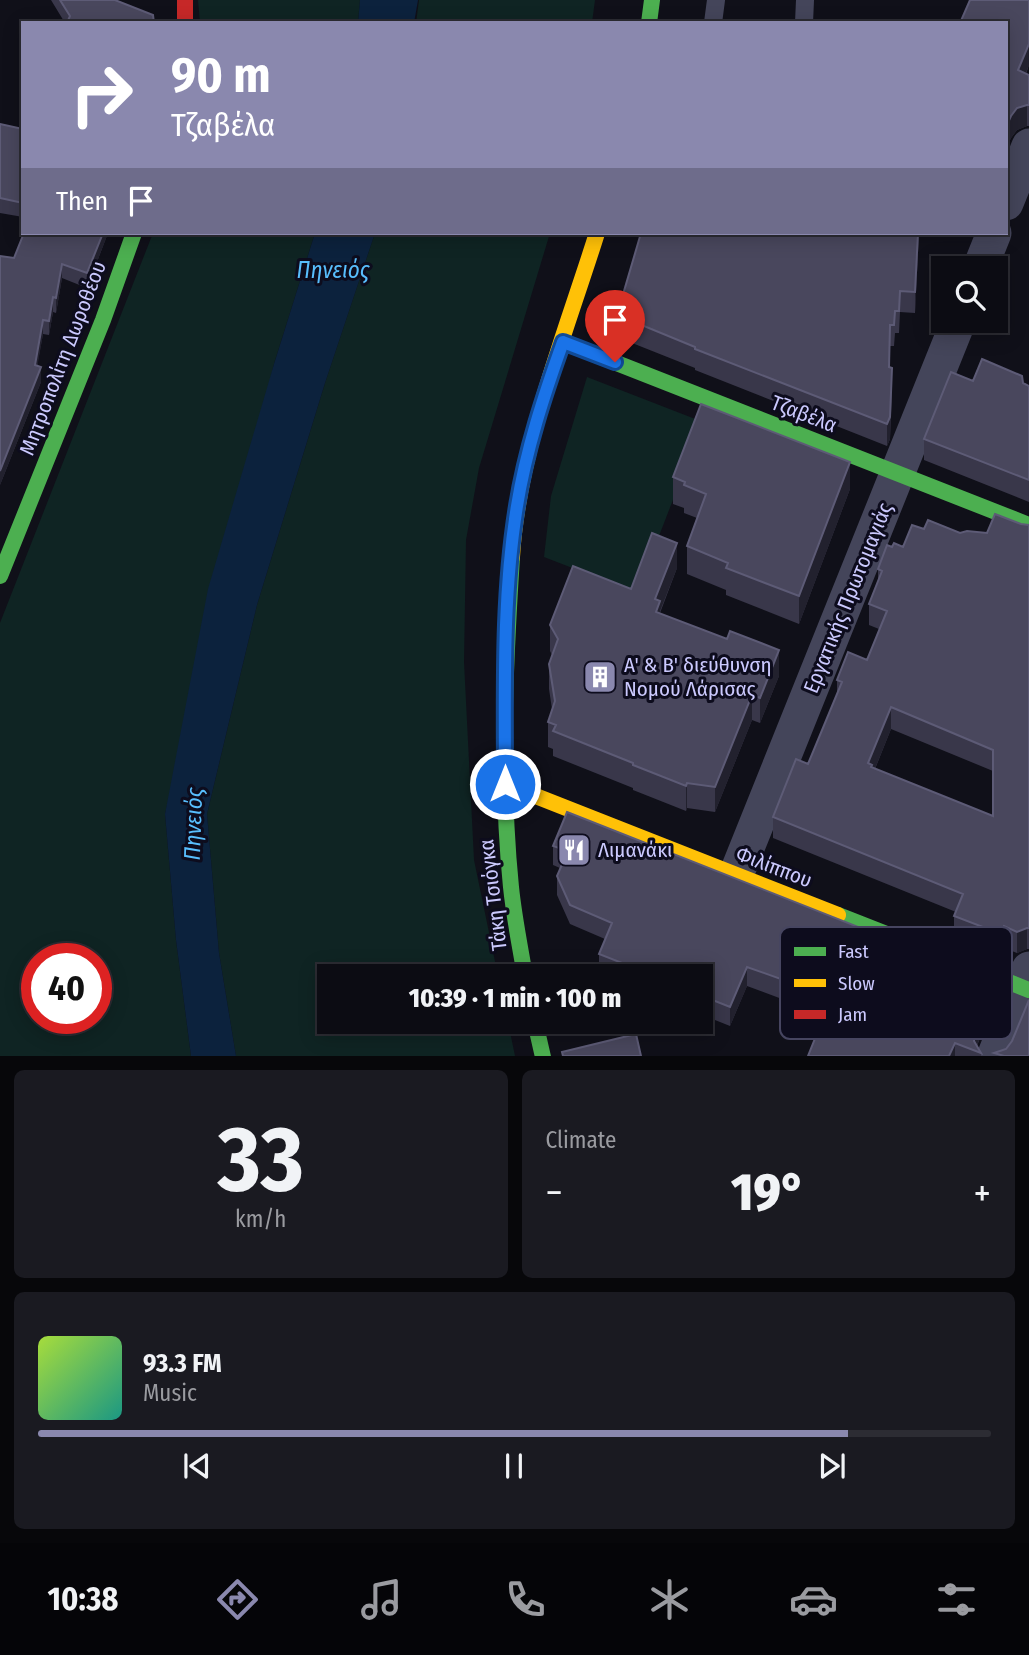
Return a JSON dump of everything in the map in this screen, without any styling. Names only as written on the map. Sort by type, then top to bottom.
[{"type":"street","points":[[185,0],[185,21]]},
{"type":"street","points":[[649,21],[652,0]]},
{"type":"street","points":[[1013,198],[1029,146]]},
{"type":"street","name":"Μητροπολίτη Δωροθέου","points":[[0,576],[103,320],[133,235]]},
{"type":"street","name":"Τάκη Τσιόγκα","points":[[523,964],[506,843],[506,654],[513,538],[530,445],[596,235]]},
{"type":"street","points":[[985,256],[993,235]]},
{"type":"street","name":"Εργατικής Πρωτομαγιάς","points":[[736,875],[954,333]]},
{"type":"street","name":"Τζαβέλα","points":[[563,342],[1029,525]]},
{"type":"street","name":"Φιλίππου","points":[[505,784],[736,875],[877,927]]},
{"type":"street","points":[[1012,1016],[1027,982]]},
{"type":"street","points":[[538,1034],[543,1056]]},
{"type":"street","points":[[994,1056],[1002,1039]]},
{"type":"lane","points":[[713,21],[716,0]]},
{"type":"lane","points":[[804,21],[806,0]]},
{"type":"green space","points":[[198,0],[360,0],[358,21],[200,21]]},
{"type":"green space","points":[[419,0],[595,0],[592,21],[416,21]]},
{"type":"green space","points":[[152,235],[314,235],[274,364],[165,814],[176,940],[191,1056],[0,1056],[0,623]]},
{"type":"green space","points":[[374,235],[549,235],[479,468],[466,540],[464,662],[474,860],[496,964],[317,964],[317,1034],[510,1034],[515,1056],[236,1056],[219,953],[207,814],[257,605],[325,383]]},
{"type":"green space","points":[[587,377],[703,422],[637,593],[544,557],[551,496]]},
{"type":"water","points":[[360,0],[418,0],[414,21],[358,21]]},
{"type":"water","name":"Πηνειός","points":[[314,235],[374,235],[325,383],[257,605],[207,814],[219,953],[236,1056],[191,1056],[176,940],[165,814],[208,589]]},
{"type":"building","points":[[60,0],[115,0],[153,15],[154,21],[68,21],[70,16]]},
{"type":"building","points":[[970,0],[1029,0],[1029,44],[1018,70],[1029,75],[1029,105],[1017,108],[1008,123],[1008,21],[961,21]]},
{"type":"building","points":[[0,124],[21,129],[21,203],[0,198]]},
{"type":"building","points":[[23,235],[102,235],[87,273],[62,264],[49,321],[43,320],[35,365],[41,367],[0,471],[0,256],[14,258]]},
{"type":"building","points":[[640,235],[918,235],[915,292],[900,291],[899,311],[895,311],[894,325],[890,325],[889,367],[892,368],[890,417],[887,424],[695,349],[617,315]]},
{"type":"building","points":[[982,359],[1022,376],[1023,383],[1029,386],[1029,480],[924,439],[951,372],[973,381]]},
{"type":"building","points":[[701,404],[850,462],[799,596],[726,568],[728,563],[687,546],[706,494],[673,477]]},
{"type":"building","points":[[995,514],[1029,525],[1029,928],[1017,932],[1012,927],[983,927],[954,916],[963,894],[773,817],[796,759],[808,764],[842,682],[837,680],[848,652],[867,660],[887,611],[869,604],[882,571],[878,569],[887,545],[892,547],[894,543],[903,547],[912,525],[924,529],[928,520],[960,533],[987,533]],"holes":[[[891,707],[993,750],[993,816],[871,767],[868,763]]]},
{"type":"building","points":[[652,533],[677,543],[655,599],[660,601],[656,612],[727,639],[730,631],[779,650],[760,698],[752,695],[715,787],[687,783],[686,786],[553,731],[556,725],[548,722],[555,701],[549,664],[558,639],[550,625],[573,566],[631,589]]},
{"type":"building","points":[[567,812],[858,927],[780,927],[780,979],[747,967],[730,1007],[713,1000],[713,964],[624,964],[599,954],[612,923],[570,905],[557,876],[568,851],[553,846]]},
{"type":"building","points":[[1029,1000],[1029,1056],[1004,1056],[994,1053],[1006,1049],[1012,1041]]},
{"type":"building","points":[[636,1034],[641,1056],[563,1056],[562,1052]]},
{"type":"building","points":[[815,1039],[974,1039],[981,1053],[955,1043],[949,1056],[808,1056]]},
{"type":"traffic: fast","points":[[649,21],[652,0]]},
{"type":"traffic: fast","points":[[0,576],[103,320],[133,235]]},
{"type":"traffic: fast","points":[[563,342],[1029,525]]},
{"type":"traffic: fast","points":[[512,557],[506,681],[506,804],[512,898],[523,964]]},
{"type":"traffic: fast","points":[[838,915],[869,927]]},
{"type":"traffic: fast","points":[[1012,983],[1029,990]]},
{"type":"traffic: fast","points":[[538,1034],[543,1056]]},
{"type":"traffic: slow","points":[[512,557],[523,476],[533,435],[596,235]]},
{"type":"traffic: slow","points":[[505,784],[838,915]]},
{"type":"traffic: jam","points":[[185,0],[185,21]]},
{"type":"place","name":"Α' & Β' διεύθυνση Νομού Λάρισας","points":[[600,677]]},
{"type":"place","name":"Λιμανάκι","points":[[574,850]]},
{"type":"route","points":[[505,784],[510,572],[517,506],[530,445],[563,342],[615,362]]}]
